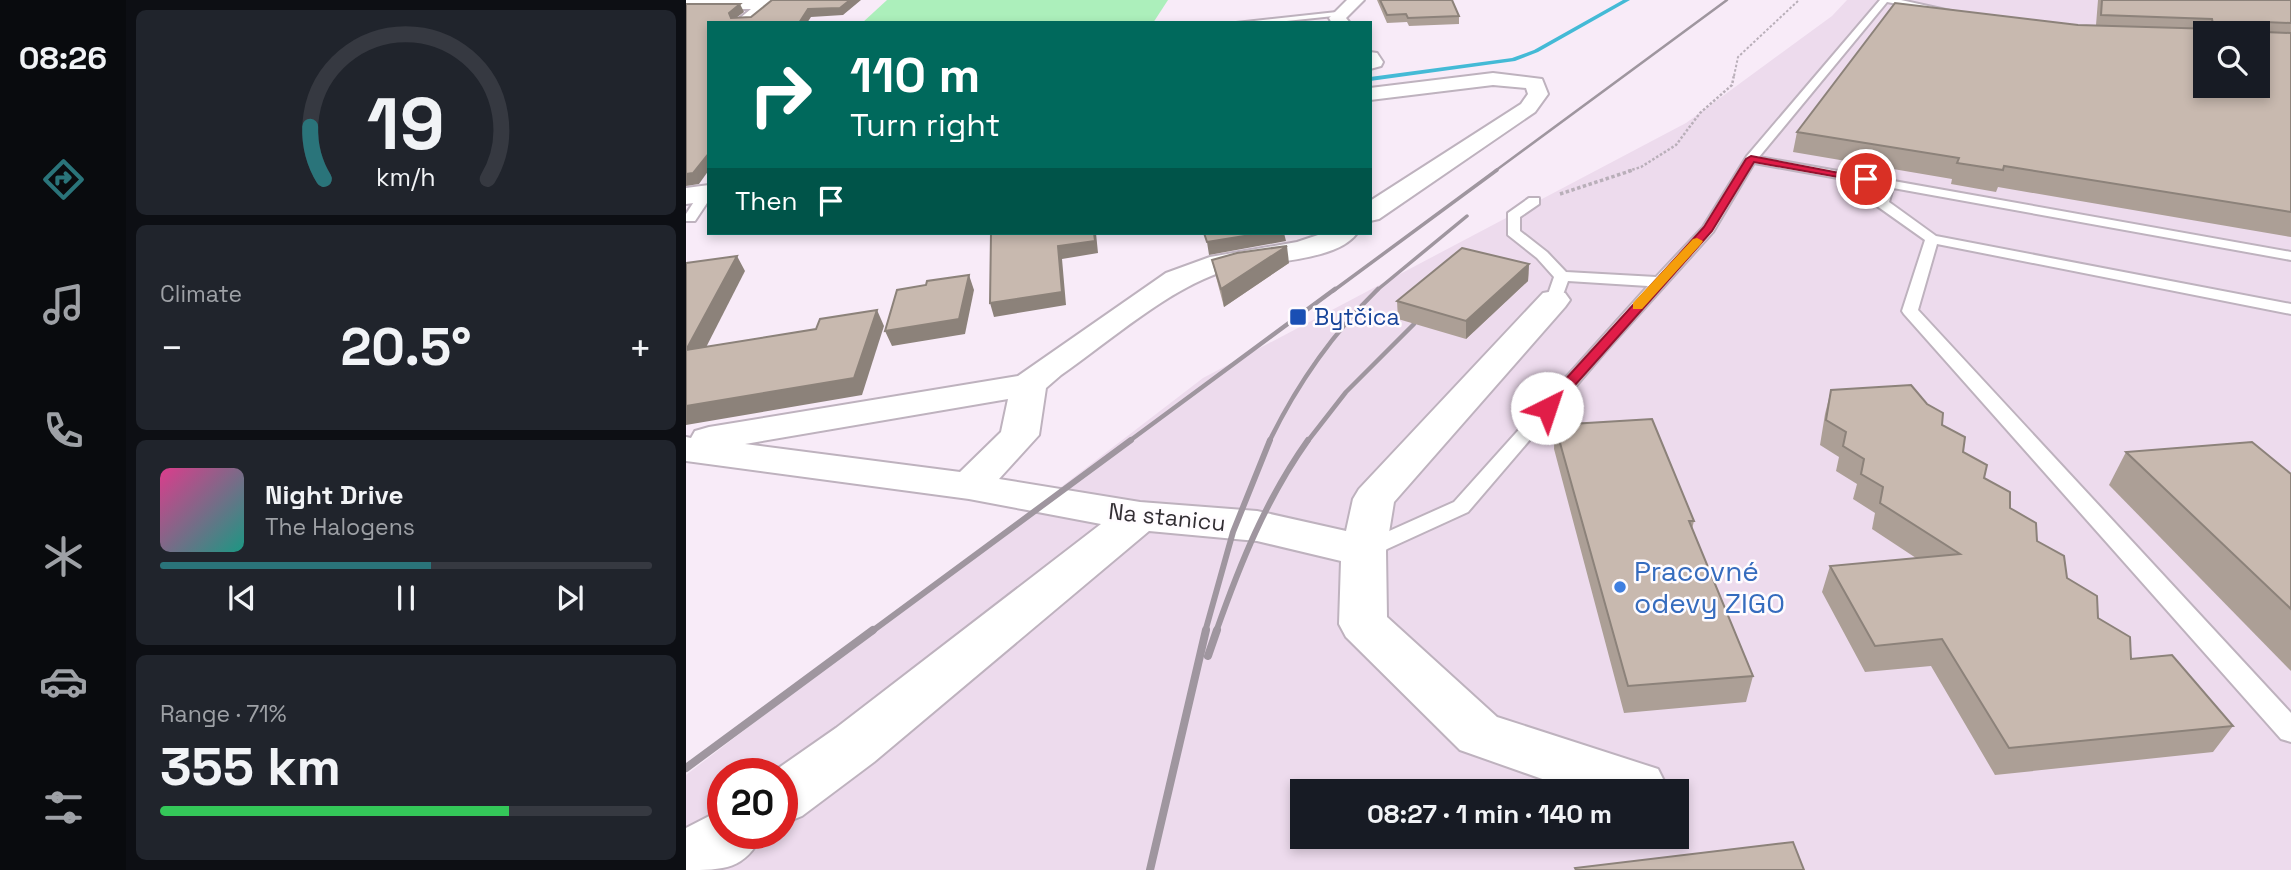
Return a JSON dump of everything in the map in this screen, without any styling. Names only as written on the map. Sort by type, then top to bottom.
[{"type":"street","points":[[1343,18],[1356,0]]},
{"type":"street","points":[[686,4],[772,2]]},
{"type":"street","points":[[744,21],[772,2]]},
{"type":"street","points":[[1372,94],[1493,79],[1535,83],[1538,94],[1528,108],[1372,212]]},
{"type":"street","points":[[686,443],[1029,385],[1049,368],[1177,279],[1220,263],[1302,250],[1340,235]]},
{"type":"street","points":[[1558,288],[1374,499],[1364,551],[1363,624],[1479,734],[1614,779]]},
{"type":"street","points":[[969,486],[1020,435],[1029,385]]},
{"type":"street","name":"Na stanicu","points":[[686,449],[969,486],[1046,502],[1140,516],[1257,526],[1364,551]]},
{"type":"street","points":[[798,786],[855,745],[1140,516]]},
{"type":"street","points":[[686,861],[707,848]]},
{"type":"lane","points":[[1364,551],[1461,507],[1708,229],[1751,159],[1886,0],[1968,15]]},
{"type":"lane","points":[[1281,21],[1343,18]]},
{"type":"lane","points":[[1751,159],[2291,256]]},
{"type":"lane","points":[[1889,183],[1882,203],[1932,239],[2291,309]]},
{"type":"lane","points":[[1534,201],[1513,216],[1513,232],[1542,255],[1558,288],[1660,282]]},
{"type":"lane","points":[[1932,239],[1910,311],[2291,731]]},
{"type":"path","points":[[1534,201],[1603,182],[1641,167],[1676,145],[1700,113],[1732,85],[1738,57],[1799,0]]},
{"type":"shaded area","points":[[1847,0],[2291,0],[2291,870],[686,870],[686,775],[707,759],[707,849],[798,849],[798,758],[708,758],[1203,378],[1686,123],[1832,16]]},
{"type":"green space","points":[[887,0],[1168,0],[1154,21],[864,21]]},
{"type":"building","points":[[772,0],[850,0],[840,8],[808,9],[800,21],[707,21],[707,156],[693,173],[686,174],[686,4],[740,4],[729,13],[731,18],[751,17]]},
{"type":"building","points":[[1380,0],[1452,0],[1459,16],[1408,18],[1406,14],[1387,15]]},
{"type":"building","points":[[2102,0],[2291,0],[2291,23],[2101,15]]},
{"type":"building","points":[[1895,3],[2078,25],[2193,28],[2193,98],[2270,98],[2270,32],[2291,33],[2291,212],[2004,166],[2003,170],[1957,163],[1959,158],[1797,132]]},
{"type":"building","points":[[991,235],[1094,235],[1095,241],[1058,246],[1062,292],[990,303]]},
{"type":"building","points":[[1205,235],[1251,235],[1207,242]]},
{"type":"building","points":[[1287,246],[1221,289],[1212,260],[1237,253]]},
{"type":"building","points":[[1462,248],[1529,264],[1466,321],[1397,301]]},
{"type":"building","points":[[737,256],[686,350],[686,263]]},
{"type":"building","points":[[969,275],[959,319],[885,331],[897,290],[926,285],[927,281]]},
{"type":"building","points":[[877,310],[854,378],[686,406],[686,350],[816,329],[820,319]]},
{"type":"building","points":[[1911,385],[1927,404],[1943,413],[1942,425],[1965,437],[1963,452],[1987,465],[1984,478],[2010,492],[2010,508],[2036,523],[2037,541],[2064,556],[2067,578],[2097,596],[2098,618],[2130,637],[2131,659],[2172,655],[2233,726],[2009,748],[1942,639],[1875,646],[1830,566],[1960,554],[1880,503],[1883,487],[1861,474],[1864,459],[1843,446],[1846,432],[1826,420],[1831,390]]},
{"type":"building","points":[[1652,419],[1694,521],[1689,521],[1753,676],[1628,686],[1555,425]]},
{"type":"building","points":[[2252,442],[2291,474],[2291,609],[2126,452]]},
{"type":"building","points":[[1793,842],[1804,870],[1575,868]]},
{"type":"waterway","points":[[1372,79],[1513,60],[1536,51],[1627,0]]},
{"type":"railway","points":[[1495,171],[1727,0]]},
{"type":"railway","points":[[1333,291],[1497,170]]},
{"type":"railway","points":[[1376,291],[1467,216]]},
{"type":"railway","points":[[1128,442],[1335,289]]},
{"type":"railway","points":[[1270,440],[1291,400],[1317,361],[1376,291]]},
{"type":"railway","points":[[1307,442],[1346,392],[1414,324]]},
{"type":"railway","points":[[871,632],[1131,440]]},
{"type":"railway","points":[[1205,632],[1233,532],[1270,440]]},
{"type":"railway","points":[[1216,632],[1255,533],[1279,485],[1308,440]]},
{"type":"railway","points":[[686,768],[873,630]]},
{"type":"railway","points":[[1150,870],[1206,630]]},
{"type":"railway","points":[[1208,656],[1217,630]]},
{"type":"slow traffic","points":[[1637,306],[1697,241]]},
{"type":"place","name":"Bytčica","points":[[1298,317]]},
{"type":"place","name":"Pracovné odevy ZIGO","points":[[1620,587]]},
{"type":"route","points":[[1547,408],[1708,229],[1751,159],[1866,179]]}]
